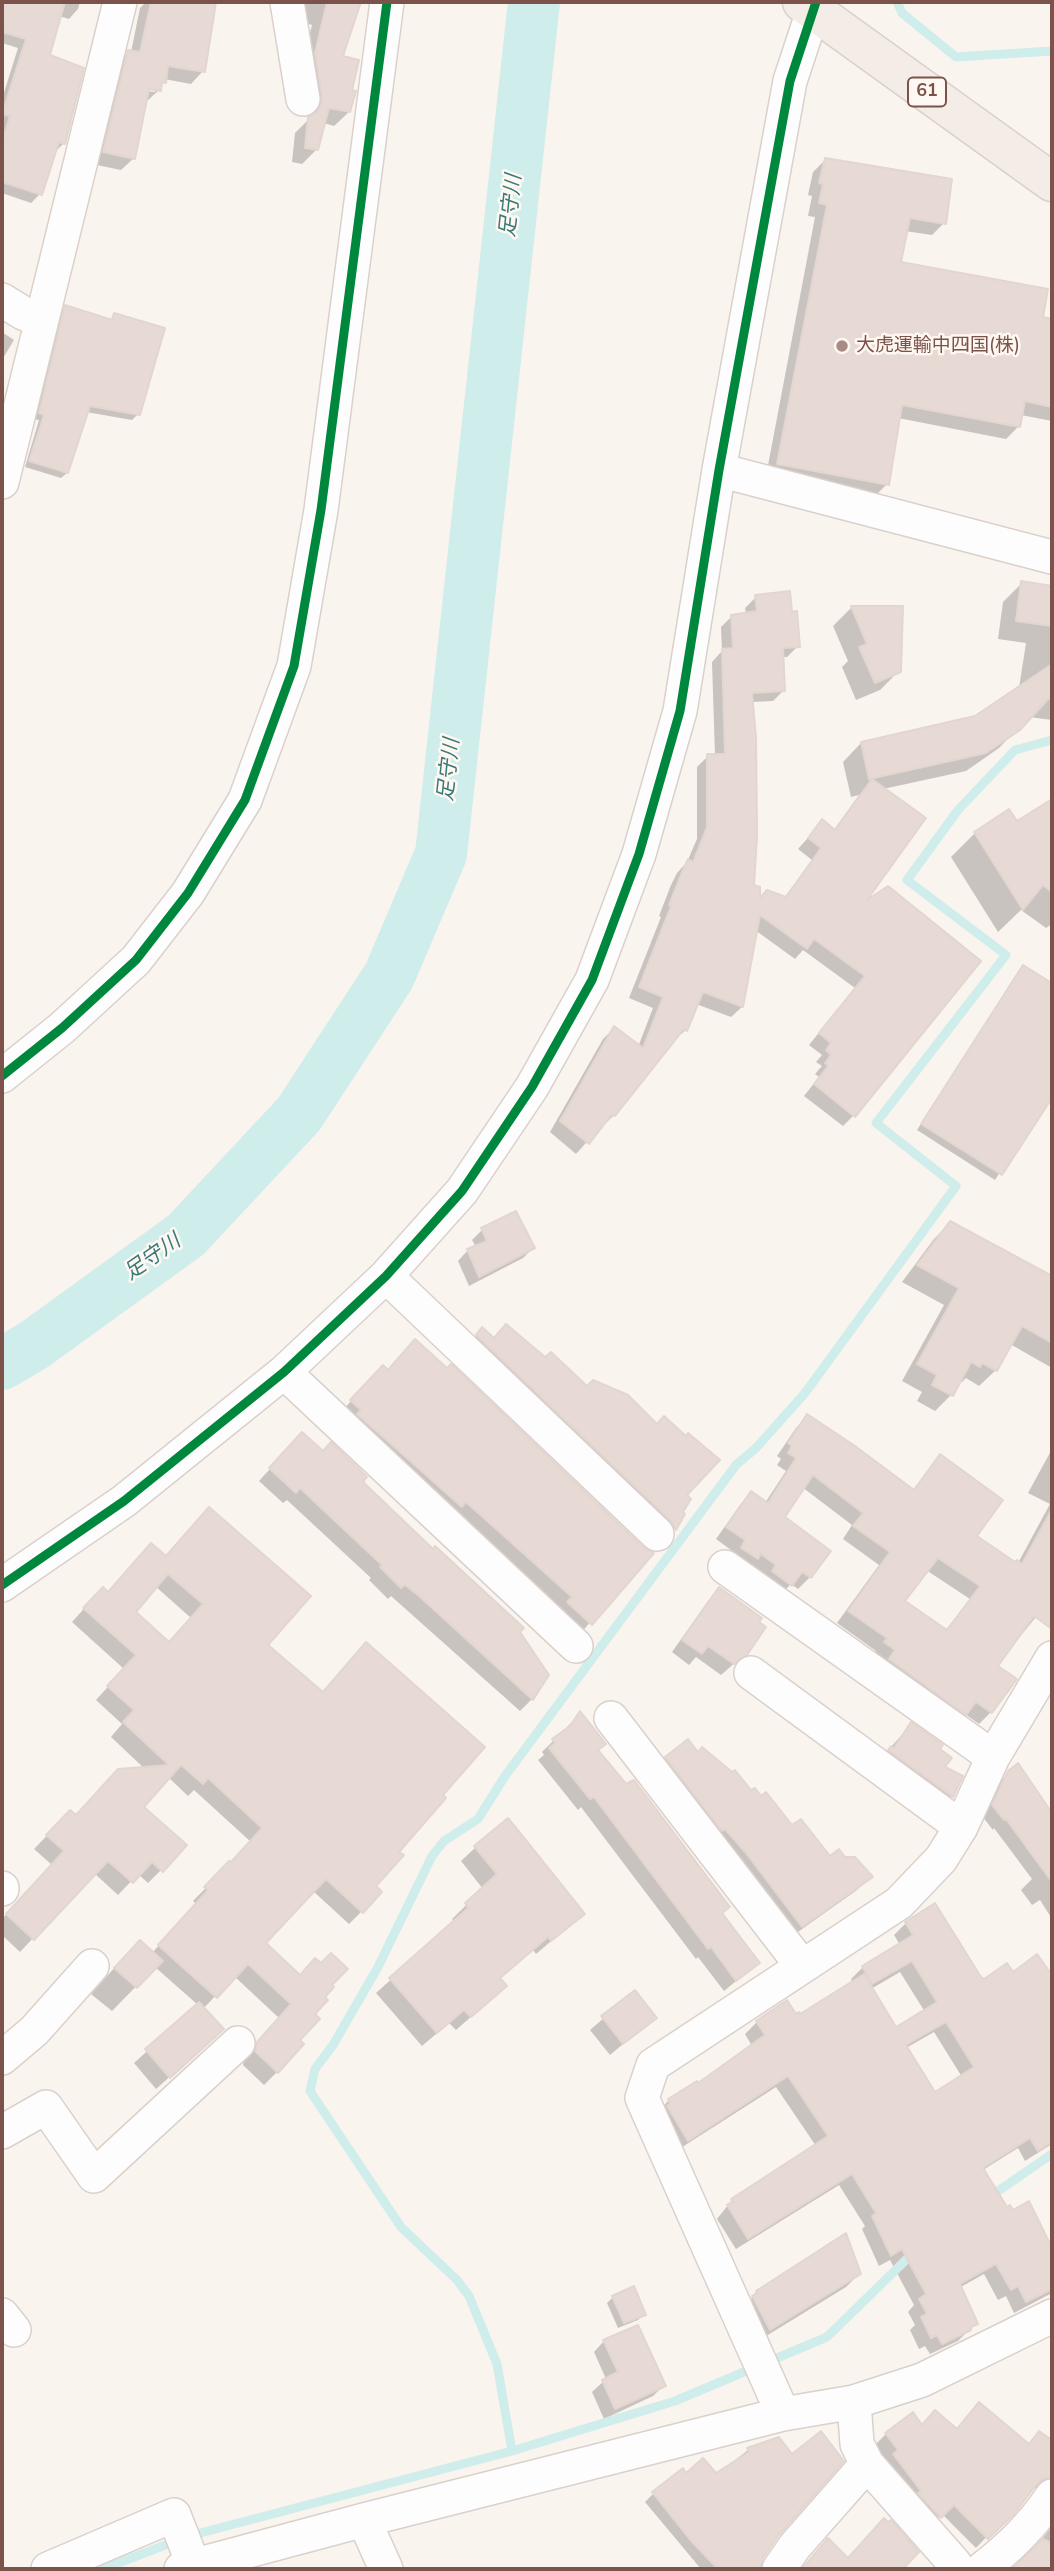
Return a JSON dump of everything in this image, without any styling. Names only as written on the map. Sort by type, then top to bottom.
[{"type":"main road","name":"61","points":[[811,4],[1052,183]]},
{"type":"street","points":[[2,482],[25,313],[120,2]]},
{"type":"street","points":[[287,2],[303,99]]},
{"type":"street","points":[[2,1076],[62,1028],[136,960],[188,892],[245,800],[294,666],[321,510],[387,2]]},
{"type":"street","points":[[2,1585],[124,1501],[284,1372],[386,1276],[462,1191],[533,1087],[592,980],[639,854],[680,711],[719,470],[790,81],[811,4]]},
{"type":"street","points":[[719,470],[1052,557]]},
{"type":"street","points":[[386,1276],[657,1534]]},
{"type":"street","points":[[284,1372],[576,1646]]},
{"type":"street","points":[[725,1567],[993,1757]]},
{"type":"street","points":[[783,2414],[642,2098],[653,2065],[899,1903],[941,1859],[961,1827],[993,1757],[1052,1658]]},
{"type":"street","points":[[751,1673],[961,1827]]},
{"type":"street","points":[[611,1718],[802,1966]]},
{"type":"street","points":[[2,2058],[34,2031],[92,1966]]},
{"type":"street","points":[[2,2132],[46,2106],[94,2176],[238,2043]]},
{"type":"street","points":[[48,2569],[174,2515],[185,2551],[364,2520],[783,2414],[853,2402],[922,2380],[1052,2316]]},
{"type":"street","points":[[853,2402],[858,2444],[867,2465],[961,2568],[1015,2543],[1035,2522],[1052,2496]]},
{"type":"street","points":[[779,2569],[795,2546],[867,2465]]},
{"type":"street","points":[[364,2520],[386,2569]]},
{"type":"building","points":[[2,2],[65,2],[50,55],[84,68],[65,144],[59,142],[42,195],[2,182],[2,142],[10,116],[2,114],[26,39],[2,32]]},
{"type":"building","points":[[151,2],[216,2],[205,72],[168,66],[166,83],[162,82],[161,91],[149,89],[135,159],[103,152],[128,50],[140,52]]},
{"type":"building","points":[[327,2],[361,2],[343,56],[359,60],[352,90],[356,91],[350,112],[329,108],[318,150],[305,148],[308,117],[316,113],[321,105],[315,53]]},
{"type":"building","points":[[825,158],[952,179],[946,224],[910,218],[901,262],[1048,289],[1043,317],[1052,319],[1052,407],[1025,401],[1020,427],[902,405],[889,485],[777,464],[827,205],[819,203],[823,184],[819,183]]},
{"type":"building","points":[[65,305],[112,320],[114,313],[165,328],[140,415],[90,406],[68,473],[29,461],[44,415],[39,413]]},
{"type":"building","points":[[1021,581],[1052,586],[1052,626],[1016,621]]},
{"type":"building","points":[[790,591],[792,612],[797,611],[800,647],[783,648],[785,691],[752,693],[756,738],[757,836],[754,885],[760,887],[760,898],[767,890],[786,897],[821,848],[808,838],[822,819],[835,830],[872,779],[926,818],[867,900],[888,886],[981,961],[855,1117],[814,1084],[828,1066],[825,1063],[831,1055],[826,1050],[831,1043],[819,1033],[865,976],[814,939],[807,949],[760,915],[743,1007],[703,992],[687,1031],[684,1029],[615,1116],[612,1114],[589,1144],[560,1121],[614,1026],[643,1048],[663,997],[639,987],[682,872],[688,859],[693,862],[707,827],[707,754],[725,754],[722,649],[733,648],[731,615],[757,611],[755,595]]},
{"type":"building","points":[[851,606],[903,606],[901,672],[875,683],[859,647],[867,644]]},
{"type":"building","points":[[1052,664],[1052,695],[1020,730],[986,753],[869,779],[861,742],[975,716]]},
{"type":"building","points":[[1052,799],[1052,892],[1043,885],[1023,910],[974,832],[1009,809],[1017,821]]},
{"type":"building","points":[[1023,965],[1052,983],[1052,1098],[1002,1175],[921,1124]]},
{"type":"building","points":[[516,1211],[535,1248],[479,1277],[467,1249],[487,1241],[481,1228]]},
{"type":"building","points":[[950,1221],[1052,1276],[1052,1343],[1022,1326],[997,1371],[982,1363],[980,1367],[971,1362],[953,1396],[932,1385],[937,1375],[917,1364],[959,1288],[917,1265]]},
{"type":"building","points":[[506,1324],[545,1357],[551,1352],[587,1386],[593,1380],[628,1395],[657,1424],[664,1416],[686,1436],[688,1433],[720,1460],[687,1495],[691,1499],[676,1530],[670,1520],[476,1335],[482,1327],[494,1338]]},
{"type":"building","points":[[415,1339],[447,1368],[451,1364],[644,1548],[654,1553],[592,1625],[567,1602],[572,1597],[466,1502],[462,1507],[357,1414],[361,1410],[350,1400],[383,1365],[388,1370]]},
{"type":"building","points":[[807,1414],[914,1490],[940,1454],[1003,1500],[977,1536],[1022,1564],[1052,1509],[1052,1629],[1034,1616],[998,1666],[1017,1679],[992,1713],[976,1702],[966,1715],[889,1659],[895,1650],[884,1642],[887,1638],[848,1611],[890,1552],[853,1526],[863,1513],[813,1475],[785,1517],[831,1551],[811,1578],[802,1572],[792,1586],[772,1571],[776,1565],[761,1554],[758,1559],[741,1548],[745,1540],[726,1527],[751,1491],[768,1503],[796,1458],[788,1453],[792,1446],[788,1443]],"holes":[[[938,1558],[980,1586],[947,1630],[905,1601]]]},
{"type":"building","points":[[302,1432],[323,1451],[331,1442],[367,1477],[363,1482],[433,1549],[435,1546],[524,1628],[520,1632],[549,1675],[533,1700],[418,1595],[405,1585],[401,1588],[380,1567],[382,1565],[300,1488],[296,1493],[269,1468]]},
{"type":"building","points":[[209,1507],[311,1596],[268,1645],[323,1692],[366,1642],[485,1747],[443,1795],[446,1798],[399,1852],[404,1855],[376,1886],[382,1892],[363,1913],[326,1879],[266,1943],[300,1975],[315,1958],[321,1963],[331,1953],[348,1969],[332,1985],[334,1987],[325,1997],[328,2000],[315,2014],[320,2019],[300,2040],[304,2044],[278,2073],[255,2051],[257,2042],[291,2004],[248,1964],[217,1998],[158,1945],[208,1890],[204,1887],[262,1828],[208,1778],[203,1784],[181,1765],[144,1807],[187,1845],[163,1872],[152,1862],[133,1883],[108,1861],[34,1940],[6,1914],[64,1851],[46,1835],[70,1810],[76,1815],[118,1769],[169,1765],[123,1722],[134,1710],[107,1686],[136,1655],[83,1608],[103,1587],[108,1592],[151,1543],[166,1556]],"holes":[[[168,1574],[203,1604],[169,1642],[136,1612]]]},
{"type":"building","points":[[719,1587],[762,1618],[759,1622],[766,1627],[747,1655],[734,1664],[708,1646],[702,1654],[682,1640]]},
{"type":"building","points":[[580,1711],[606,1744],[598,1750],[626,1784],[634,1780],[730,1907],[722,1913],[760,1963],[736,1981],[711,1947],[708,1949],[594,1797],[590,1799],[549,1748],[555,1743],[552,1739],[570,1726]]},
{"type":"building","points":[[911,1722],[943,1745],[940,1749],[952,1758],[945,1767],[963,1776],[953,1797],[888,1750],[891,1746],[894,1748]]},
{"type":"building","points":[[688,1739],[698,1752],[702,1747],[732,1772],[735,1770],[751,1790],[755,1788],[761,1796],[766,1792],[792,1825],[801,1819],[830,1856],[839,1849],[845,1857],[855,1857],[873,1877],[802,1927],[746,1853],[725,1829],[722,1831],[665,1757]]},
{"type":"building","points":[[1018,1763],[1052,1813],[1052,1882],[1006,1819],[1004,1820],[992,1805],[1008,1771]]},
{"type":"building","points":[[508,1818],[585,1914],[551,1941],[548,1937],[500,1978],[507,1986],[471,2017],[464,2010],[437,2033],[389,1978],[468,1908],[465,1903],[497,1874],[474,1846]]},
{"type":"building","points":[[935,1903],[984,1979],[1007,1963],[1013,1972],[1037,1954],[1052,1975],[1052,2142],[1038,2151],[1030,2138],[983,2168],[1007,2207],[1010,2205],[1013,2210],[1029,2201],[1052,2248],[1052,2289],[1026,2302],[1018,2286],[1011,2290],[996,2264],[960,2284],[978,2324],[942,2344],[937,2335],[931,2338],[921,2317],[927,2314],[919,2299],[926,2294],[902,2249],[891,2256],[872,2216],[876,2213],[852,2174],[748,2239],[727,2205],[733,2202],[731,2199],[828,2136],[788,2076],[688,2141],[667,2106],[670,2103],[668,2099],[697,2081],[698,2083],[765,2035],[756,2021],[787,2000],[796,2014],[800,2014],[864,1974],[896,2027],[937,2002],[912,1961],[872,1984],[862,1966],[913,1935],[905,1922]],"holes":[[[946,2022],[974,2067],[935,2092],[906,2045]]]},
{"type":"building","points":[[140,1940],[163,1961],[137,1988],[114,1968]]},
{"type":"building","points":[[635,1990],[657,2018],[623,2044],[601,2016]]},
{"type":"building","points":[[199,2002],[224,2029],[170,2078],[145,2049]]},
{"type":"building","points":[[846,2233],[861,2274],[770,2330],[752,2296]]},
{"type":"building","points":[[634,2286],[646,2315],[624,2323],[612,2296]]},
{"type":"building","points":[[638,2325],[666,2386],[615,2409],[602,2380],[618,2372],[603,2340]]},
{"type":"building","points":[[979,2402],[1029,2444],[1039,2431],[1052,2440],[1052,2477],[1037,2484],[1014,2514],[988,2539],[954,2505],[941,2518],[918,2493],[921,2491],[893,2454],[898,2450],[885,2433],[913,2412],[922,2425],[935,2410],[957,2429]]},
{"type":"building","points":[[821,2431],[844,2461],[779,2535],[763,2558],[760,2569],[718,2569],[692,2542],[652,2492],[683,2468],[686,2473],[703,2458],[716,2473],[749,2452],[747,2448],[779,2437],[792,2454]]},
{"type":"building","points":[[884,2518],[888,2522],[891,2520],[919,2552],[903,2569],[802,2569],[828,2538],[848,2558]]},
{"type":"building","points":[[1043,2539],[1052,2543],[1052,2569],[1012,2569]]},
{"type":"waterway","name":"足守川","points":[[2,1364],[34,1345],[186,1235],[299,1114],[389,976],[441,854],[534,2]]},
{"type":"waterway","points":[[897,2],[902,13],[956,57],[1052,51]]},
{"type":"waterway","points":[[512,2451],[497,2364],[469,2296],[457,2280],[401,2227],[310,2091],[315,2069],[333,2045],[378,1967],[432,1856],[444,1841],[478,1819],[505,1776],[736,1465],[756,1448],[805,1393],[956,1186],[876,1123],[1006,955],[907,880],[958,810],[1015,750],[1052,740]]},
{"type":"waterway","points":[[988,2198],[1052,2154]]},
{"type":"waterway","points":[[189,2536],[512,2451],[675,2401],[827,2337],[914,2252]]},
{"type":"waterway","points":[[103,2569],[176,2541]]},
{"type":"cycle path","points":[[2,1076],[62,1028],[136,960],[188,893],[245,800],[294,666],[321,510],[387,2]]},
{"type":"cycle path","points":[[2,1585],[124,1501],[284,1372],[386,1276],[462,1191],[532,1087],[592,980],[639,854],[680,711],[719,470],[790,81],[816,2]]},
{"type":"place","name":"大虎運輸中四国(株)","points":[[842,346]]}]
